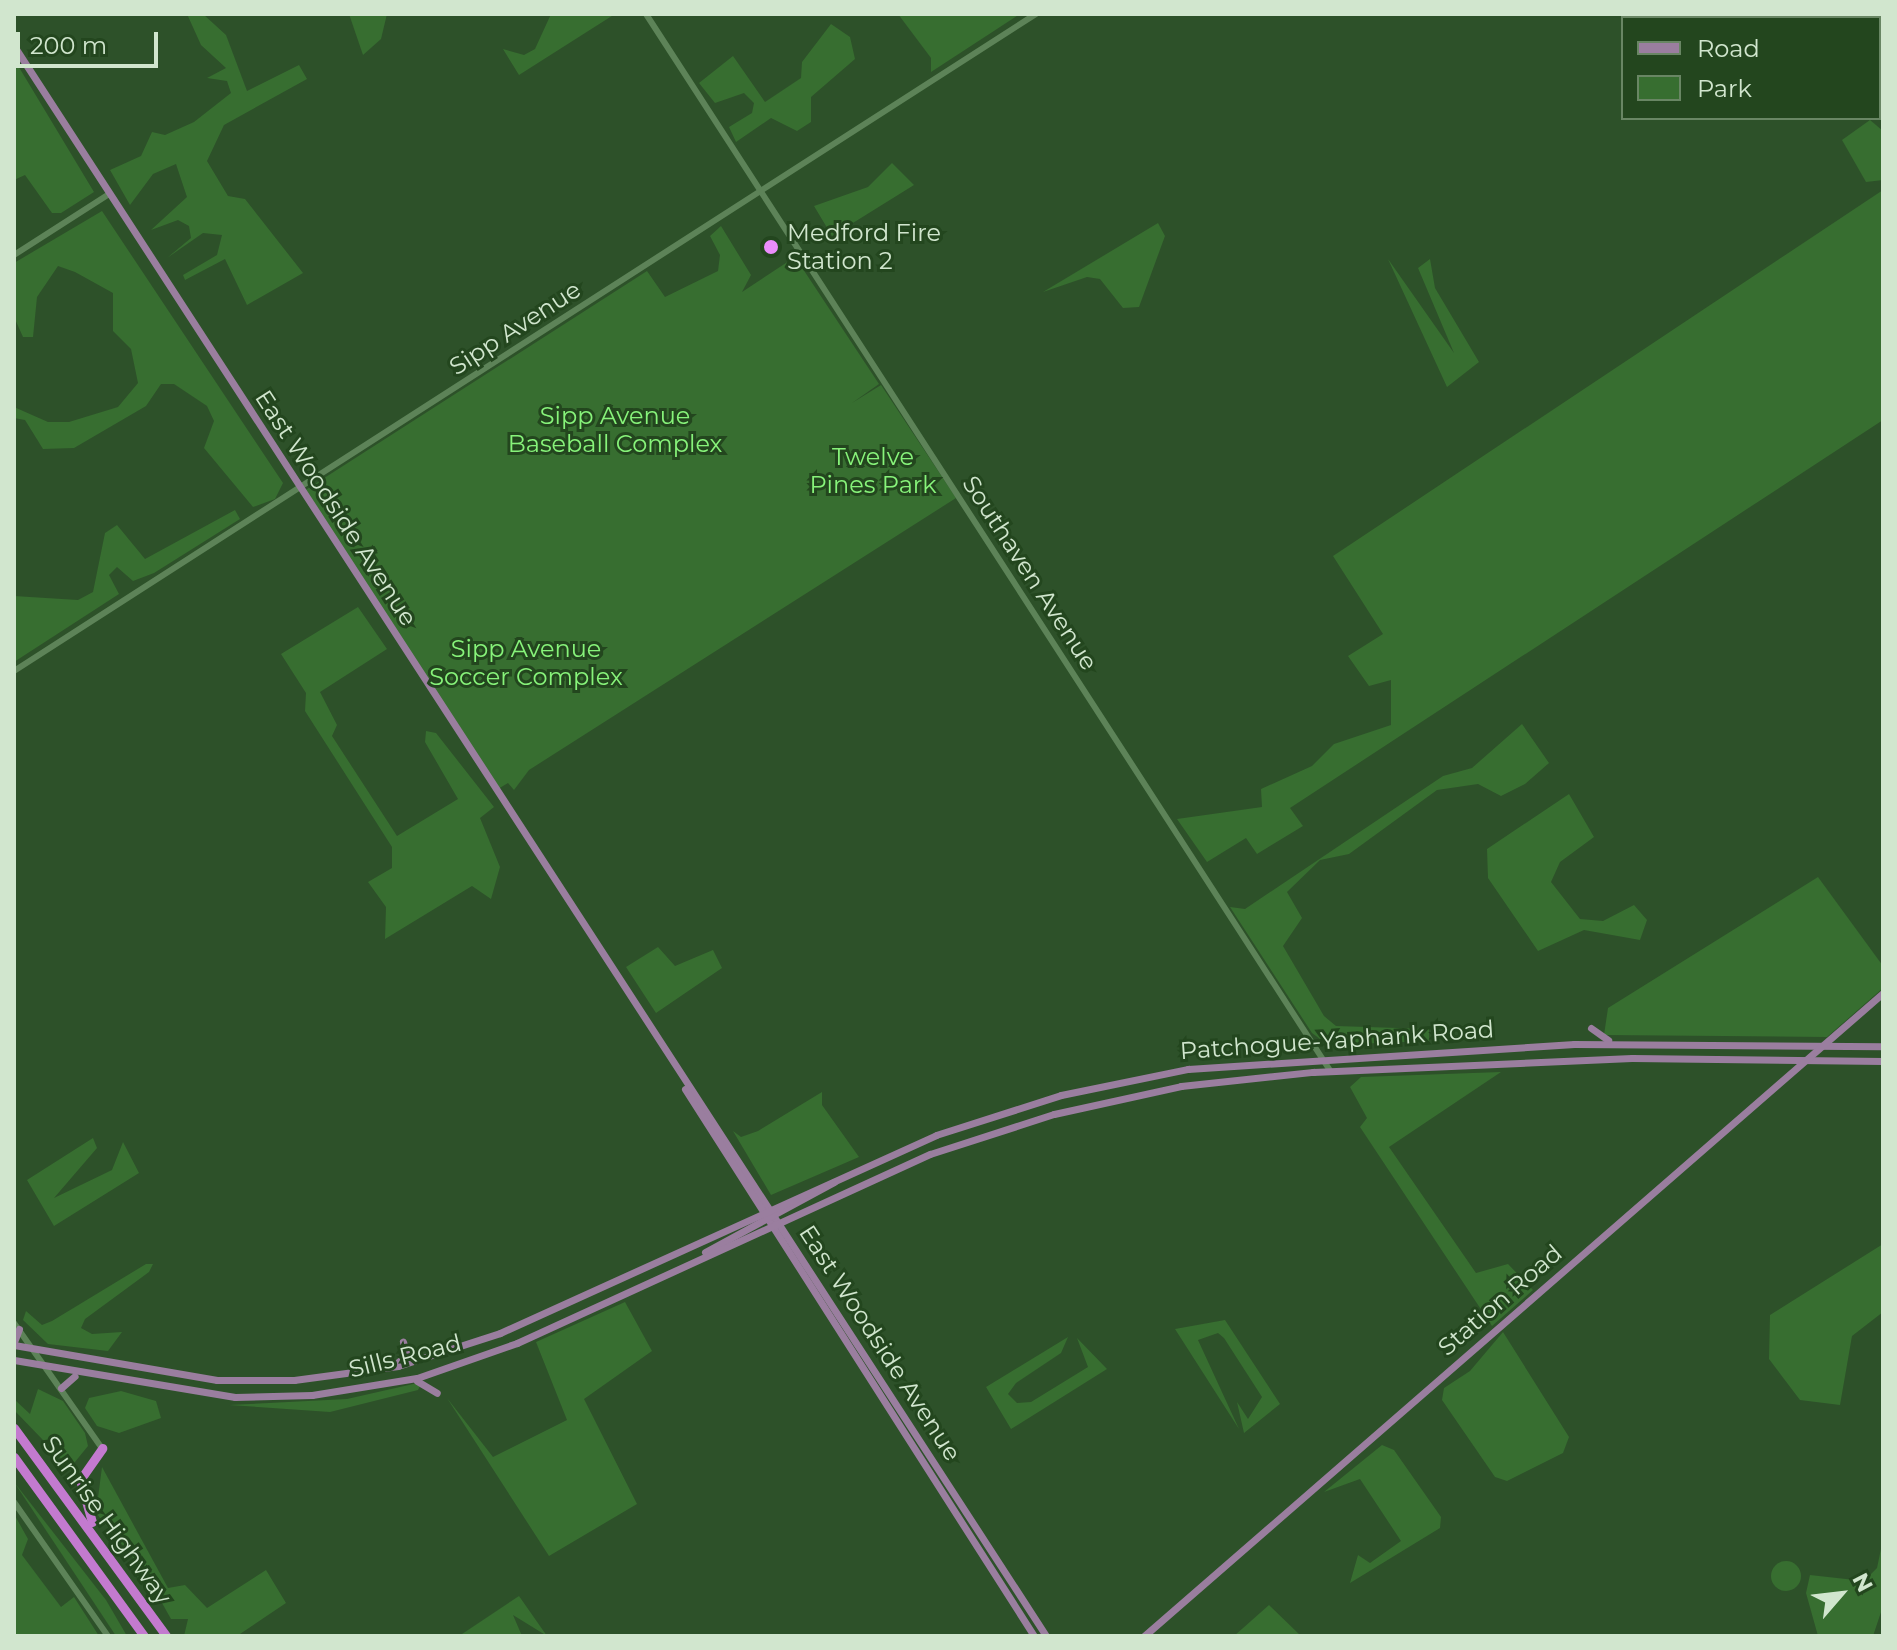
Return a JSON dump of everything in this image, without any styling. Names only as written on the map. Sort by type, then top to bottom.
[{"type":"highway","name":"Sunrise Highway","points":[[14,1428],[101,1541],[166,1636]]},
{"type":"highway","points":[[101,1541],[80,1486],[85,1465],[102,1448]]},
{"type":"highway","name":"Sunrise Highway","points":[[14,1457],[144,1636]]},
{"type":"main road","name":"East Woodside Avenue","points":[[14,46],[770,1217],[1046,1636]]},
{"type":"main road","name":"Station Road","points":[[1144,1636],[1883,993]]},
{"type":"main road","points":[[1845,1027],[1848,1039],[1861,1045]]},
{"type":"main road","points":[[1591,1028],[1601,1039],[1630,1042]]},
{"type":"main road","name":"Patchogue-Yaphank Road","points":[[770,1217],[842,1174],[961,1126],[1086,1089],[1188,1069],[1320,1056],[1630,1042],[1883,1046]]},
{"type":"main road","name":"Patchogue-Yaphank Road","points":[[770,1217],[930,1154],[1054,1114],[1181,1086],[1331,1072],[1757,1057]]},
{"type":"main road","points":[[1757,1057],[1883,1061]]},
{"type":"main road","points":[[1757,1057],[1784,1061],[1789,1076]]},
{"type":"main road","name":"East Woodside Avenue","points":[[770,1217],[1034,1636]]},
{"type":"main road","name":"Sills Road","points":[[14,1359],[105,1379],[235,1397],[364,1389],[468,1362],[684,1265],[770,1217]]},
{"type":"main road","name":"Sills Road","points":[[14,1343],[89,1360],[217,1380],[346,1376],[451,1351],[770,1217]]},
{"type":"main road","points":[[14,1343],[16,1326]]},
{"type":"main road","points":[[346,1376],[403,1360],[403,1342],[416,1356],[451,1351]]},
{"type":"main road","points":[[14,1359],[32,1348]]},
{"type":"main road","points":[[46,1367],[58,1359],[89,1360]]},
{"type":"main road","points":[[364,1389],[424,1380],[437,1393],[436,1377],[468,1362]]},
{"type":"main road","points":[[61,1388],[69,1376],[105,1379]]},
{"type":"street","name":"Southaven Avenue","points":[[646,14],[1331,1072]]},
{"type":"street","name":"Sipp Avenue","points":[[14,671],[1036,14]]},
{"type":"street","points":[[14,255],[109,194]]},
{"type":"street","points":[[16,1326],[102,1448]]},
{"type":"street","points":[[14,1502],[108,1636]]},
{"type":"green space","points":[[187,14],[203,14],[226,35],[247,91],[299,65],[307,79],[224,125],[207,161],[228,196],[245,199],[303,273],[247,305],[225,259],[185,280],[183,275],[217,255],[222,235],[203,233],[167,258],[191,238],[189,226],[178,220],[151,230],[187,197],[176,164],[153,174],[130,205],[110,170],[141,156],[152,132],[165,135],[194,122],[231,93],[227,81],[207,78],[226,68],[201,45]]},
{"type":"green space","points":[[349,14],[387,14],[381,39],[363,55]]},
{"type":"green space","points":[[551,14],[615,14],[519,75],[503,49],[524,55],[535,49]]},
{"type":"green space","points":[[898,14],[1020,14],[931,72],[931,58]]},
{"type":"green space","points":[[831,24],[850,37],[855,59],[811,97],[811,122],[797,131],[771,118],[736,142],[729,127],[752,113],[754,103],[744,93],[715,103],[699,83],[733,56],[765,102],[801,78],[802,62]]},
{"type":"green space","points":[[14,59],[94,192],[61,213],[52,213],[25,175],[14,180]]},
{"type":"green space","points":[[1870,120],[1883,131],[1883,180],[1866,182],[1842,140]]},
{"type":"green space","points":[[892,163],[914,185],[832,236],[814,206],[868,187]]},
{"type":"green space","points":[[1883,190],[1883,420],[1290,808],[1303,826],[1257,854],[1246,838],[1207,862],[1177,819],[1262,807],[1261,789],[1312,766],[1334,744],[1391,725],[1391,680],[1369,686],[1348,656],[1383,634],[1333,556]]},
{"type":"green space","points":[[102,211],[283,483],[275,499],[253,507],[204,448],[214,421],[207,406],[174,384],[161,384],[146,406],[74,448],[43,449],[25,420],[14,418],[14,407],[48,422],[69,422],[118,407],[138,383],[131,349],[113,331],[113,293],[75,272],[58,266],[37,297],[33,337],[23,337],[14,317],[14,263]]},
{"type":"green space","points":[[1158,223],[1165,236],[1139,307],[1123,308],[1100,279],[1087,277],[1043,292]]},
{"type":"green space","points":[[721,226],[751,275],[742,292],[795,257],[879,384],[852,403],[881,385],[956,498],[529,770],[514,790],[508,783],[498,789],[304,491],[647,271],[665,297],[718,271],[720,255],[710,236]]},
{"type":"green space","points":[[1388,259],[1454,353],[1418,268],[1430,259],[1435,288],[1479,362],[1447,387]]},
{"type":"green space","points":[[235,510],[240,519],[154,573],[133,581],[117,567],[109,575],[119,594],[14,662],[14,596],[78,600],[93,592],[105,533],[117,525],[145,559]]},
{"type":"green space","points":[[358,607],[387,649],[320,692],[337,725],[332,736],[397,836],[458,799],[425,742],[426,731],[436,733],[494,807],[480,818],[500,867],[491,899],[472,886],[385,939],[386,907],[368,882],[392,868],[392,847],[305,711],[306,693],[281,654]]},
{"type":"green space","points":[[1522,724],[1549,763],[1525,784],[1501,796],[1478,784],[1437,790],[1349,854],[1320,860],[1287,892],[1302,918],[1283,946],[1324,1016],[1336,1026],[1429,1029],[1429,1041],[1328,1045],[1312,1033],[1230,907],[1245,909],[1443,776],[1472,768]]},
{"type":"green space","points":[[1569,794],[1594,837],[1560,862],[1551,882],[1580,919],[1603,921],[1634,905],[1647,920],[1640,940],[1584,930],[1538,951],[1488,878],[1487,849]]},
{"type":"green space","points":[[1818,877],[1883,966],[1883,988],[1827,1037],[1604,1035],[1608,1008]]},
{"type":"green space","points":[[658,947],[675,966],[713,950],[722,968],[656,1013],[626,967]]},
{"type":"green space","points":[[1501,1072],[1389,1147],[1476,1273],[1508,1264],[1533,1290],[1492,1326],[1360,1127],[1367,1118],[1350,1087],[1361,1077]]},
{"type":"green space","points":[[822,1092],[822,1105],[859,1157],[771,1195],[733,1131],[741,1137],[758,1131]]},
{"type":"green space","points":[[93,1138],[97,1148],[54,1198],[112,1170],[123,1142],[139,1173],[54,1226],[27,1180]]},
{"type":"green space","points":[[1883,1244],[1883,1312],[1852,1336],[1840,1405],[1800,1400],[1769,1359],[1770,1315]]},
{"type":"green space","points":[[146,1264],[153,1264],[149,1272],[85,1319],[81,1328],[92,1334],[122,1332],[108,1351],[48,1344],[23,1320],[26,1311],[42,1325],[52,1321]]},
{"type":"green space","points":[[625,1302],[652,1351],[584,1399],[637,1504],[549,1556],[447,1398],[493,1457],[567,1420],[536,1342]]},
{"type":"green space","points":[[1225,1320],[1280,1404],[1244,1433],[1237,1402],[1248,1419],[1262,1397],[1224,1338],[1218,1333],[1198,1340],[1239,1429],[1175,1329]]},
{"type":"green space","points":[[1503,1332],[1569,1437],[1563,1453],[1507,1481],[1495,1477],[1442,1400],[1444,1388],[1470,1371]]},
{"type":"green space","points":[[1068,1337],[1061,1353],[1016,1383],[1008,1394],[1017,1403],[1031,1402],[1088,1367],[1077,1338],[1107,1369],[1011,1429],[986,1387]]},
{"type":"green space","points":[[422,1382],[418,1390],[330,1412],[229,1405],[347,1399]]},
{"type":"green space","points":[[38,1389],[63,1401],[85,1433],[88,1446],[70,1468],[14,1410],[14,1399],[30,1414]]},
{"type":"green space","points":[[121,1391],[156,1401],[161,1418],[119,1433],[97,1426],[85,1408],[89,1398]]},
{"type":"green space","points":[[1382,1445],[1394,1450],[1441,1517],[1440,1528],[1350,1583],[1358,1555],[1370,1563],[1401,1541],[1360,1479],[1324,1492]]},
{"type":"green space","points":[[102,1467],[168,1588],[185,1585],[207,1608],[266,1570],[286,1603],[237,1636],[184,1636],[188,1619],[171,1619],[144,1571],[96,1513]]},
{"type":"green space","points":[[14,1482],[106,1600],[127,1636],[116,1636]]},
{"type":"green space","points":[[14,1514],[28,1539],[22,1555],[61,1607],[74,1597],[99,1636],[14,1636]]},
{"type":"green space","points":[[1883,1539],[1883,1606],[1873,1636],[1818,1636],[1806,1593],[1810,1575],[1864,1581],[1877,1568]]},
{"type":"green space","points":[[1786,1561],[1797,1565],[1801,1576],[1797,1587],[1786,1591],[1775,1587],[1771,1576],[1775,1565]]},
{"type":"green space","points":[[519,1596],[547,1636],[513,1615],[522,1636],[459,1636]]},
{"type":"green space","points":[[1269,1605],[1301,1636],[1234,1636]]},
{"type":"place","name":"Medford Fire Station 2","points":[[771,247]]},
{"type":"park label","name":"Sipp Avenue Baseball Complex","points":[[615,430]]},
{"type":"park label","name":"Twelve Pines Park","points":[[873,471]]},
{"type":"park label","name":"Sipp Avenue Soccer Complex","points":[[526,663]]}]
